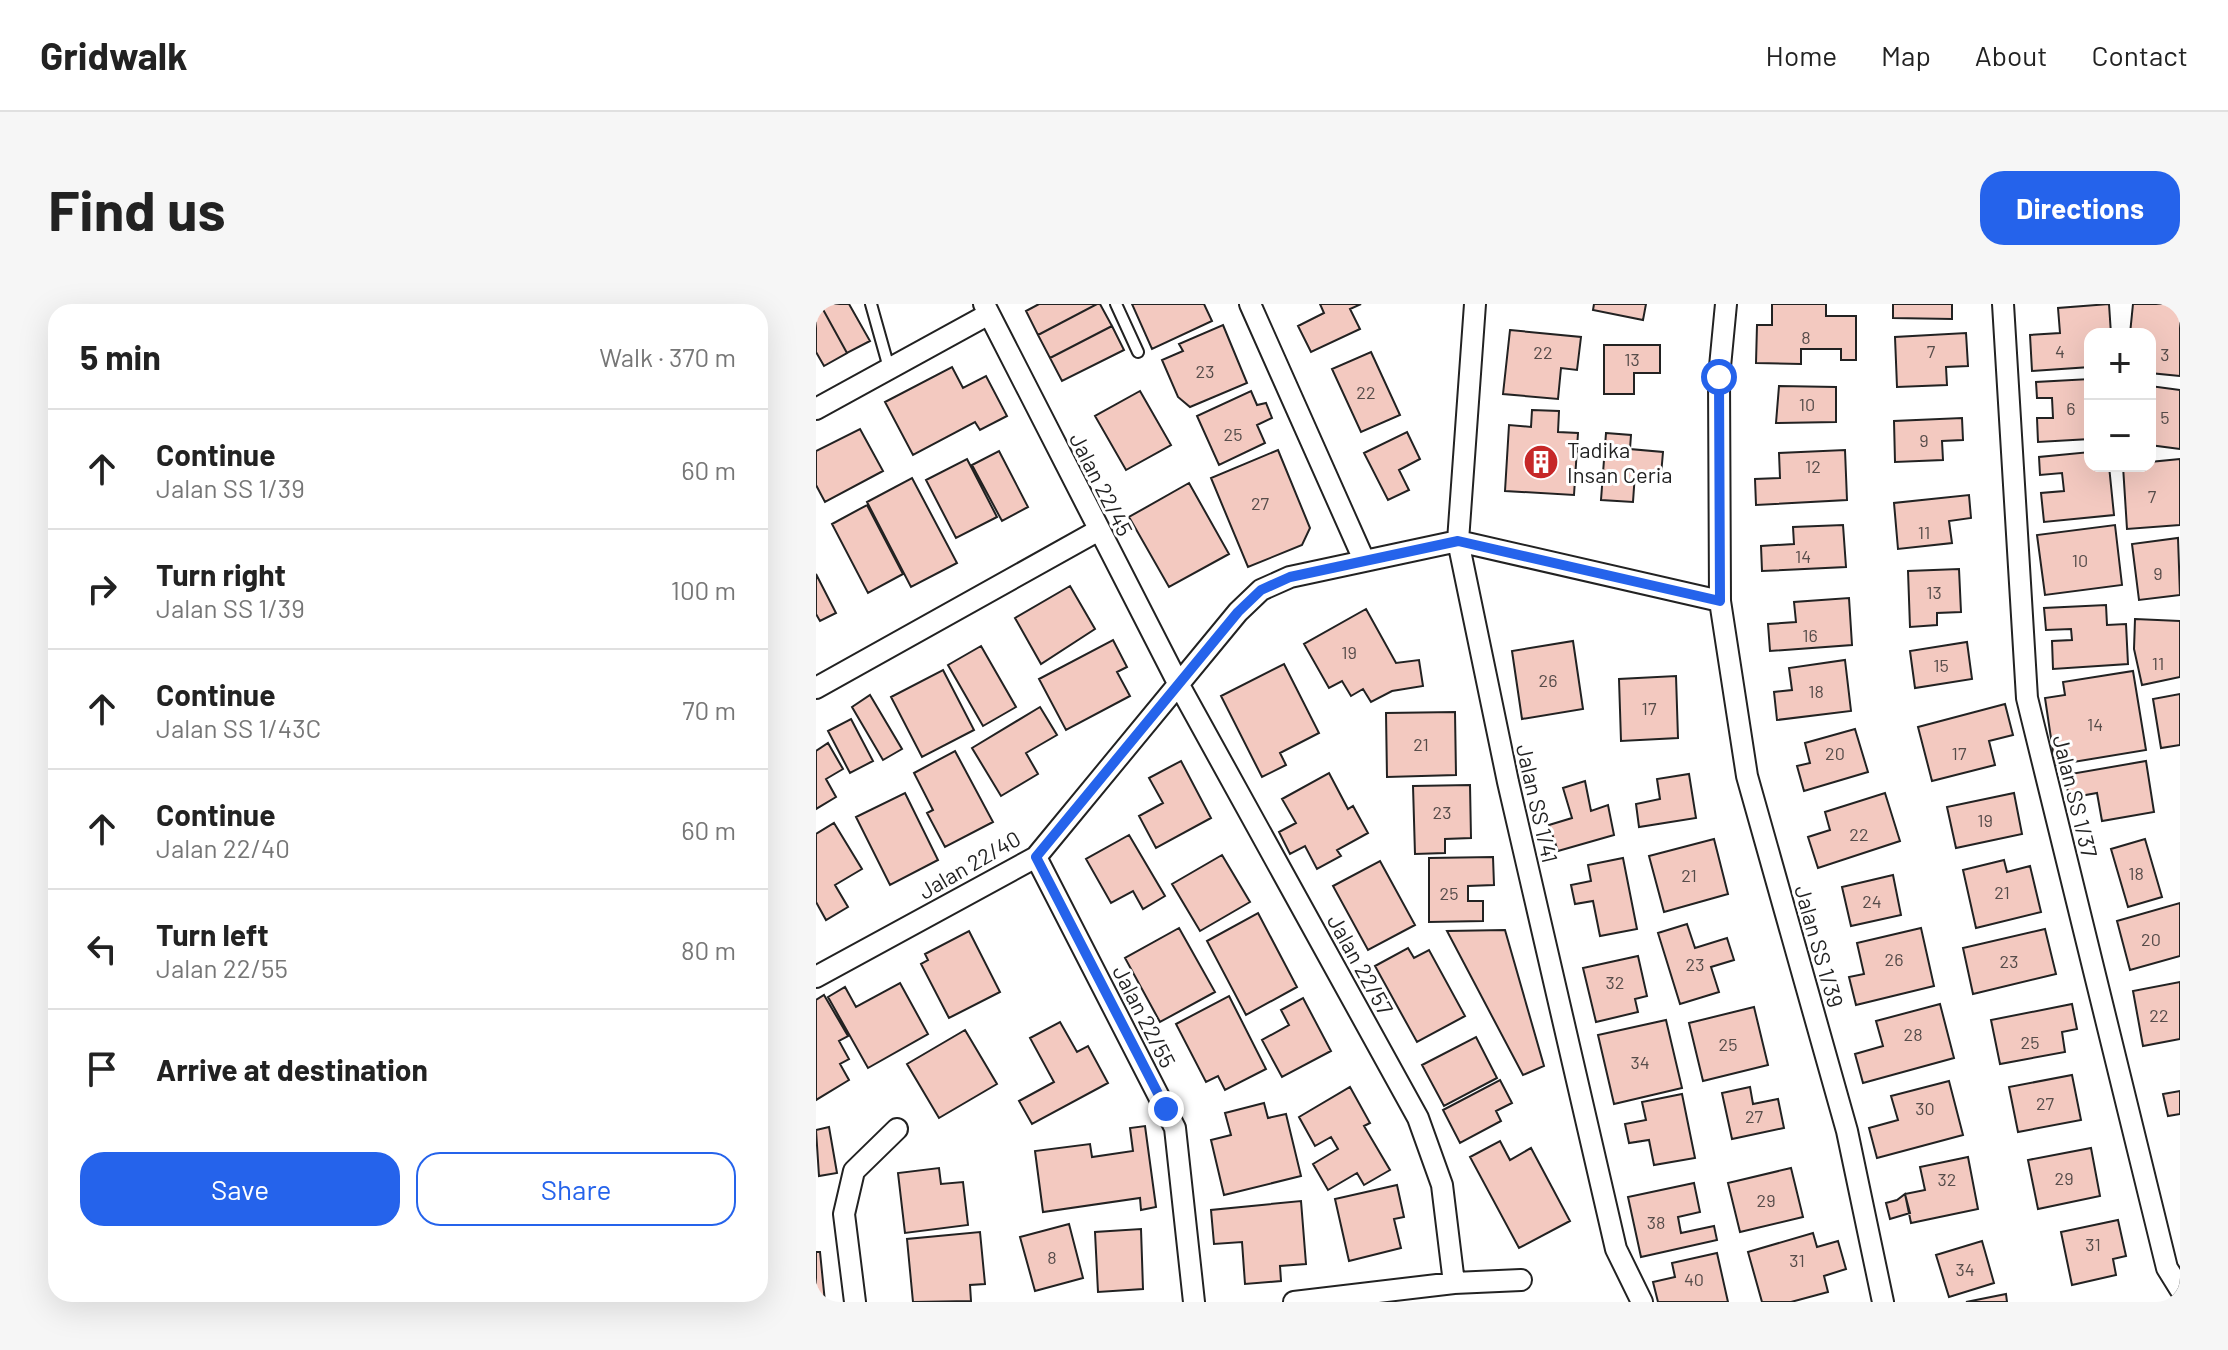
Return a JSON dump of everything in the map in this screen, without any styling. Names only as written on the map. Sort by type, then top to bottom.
[{"type":"street","points":[[1250,304],[1364,560],[1458,541],[1720,601]]},
{"type":"street","name":"Jalan SS 1/41","points":[[1475,304],[1458,541],[1508,782],[1616,1249],[1642,1302]]},
{"type":"street","name":"Jalan SS 1/39","points":[[1726,304],[1719,377],[1720,601],[1747,776],[1847,1131],[1883,1302]]},
{"type":"street","name":"Jalan SS 1/37","points":[[2003,304],[2027,698],[2167,1268],[2178,1288]]},
{"type":"street","points":[[816,409],[986,309]]},
{"type":"street","name":"Jalan 22/45","points":[[986,309],[1179,685]]},
{"type":"street","points":[[816,688],[1099,530]]},
{"type":"street","name":"Jalan 22/40","points":[[816,977],[1036,857],[1238,612],[1261,590],[1290,577],[1364,560]]},
{"type":"street","name":"Jalan 22/57","points":[[1179,685],[1418,1118],[1442,1185],[1454,1283]]},
{"type":"street","name":"Jalan 22/55","points":[[1036,857],[1175,1128],[1194,1302]]},
{"type":"street","points":[[855,1302],[844,1214],[854,1171],[897,1129]]},
{"type":"street","points":[[1294,1302],[1454,1283],[1521,1280]]},
{"type":"lane","points":[[871,304],[889,368]]},
{"type":"lane","points":[[1116,304],[1138,352]]},
{"type":"building","points":[[816,304],[820,304],[847,353],[824,366],[816,352]]},
{"type":"building","points":[[820,304],[849,304],[870,341],[847,353]]},
{"type":"building","points":[[1039,304],[1097,304],[1038,335],[1026,311]]},
{"type":"building","points":[[1100,304],[1112,326],[1050,358],[1038,335]]},
{"type":"building","points":[[1132,304],[1204,304],[1212,321],[1152,349]]},
{"type":"building","points":[[1320,304],[1361,304],[1350,309],[1360,329],[1311,352],[1298,326],[1324,313]]},
{"type":"building","points":[[1594,304],[1646,304],[1643,320],[1593,310]]},
{"type":"building","points":[[1772,304],[1826,304],[1826,316],[1856,316],[1856,360],[1841,360],[1841,349],[1801,349],[1801,364],[1756,363],[1757,325],[1772,325]]},
{"type":"building","points":[[1893,304],[1952,304],[1952,319],[1893,318]]},
{"type":"building","points":[[2109,304],[2111,328],[2084,328],[2084,367],[2032,371],[2030,335],[2060,333],[2058,308]]},
{"type":"building","points":[[2133,304],[2180,304],[2180,376],[2156,374],[2156,328],[2131,328]]},
{"type":"building","points":[[1223,325],[1247,383],[1190,407],[1178,397],[1162,360],[1183,351],[1179,344]]},
{"type":"building","points":[[1112,326],[1124,350],[1062,381],[1050,358]]},
{"type":"building","points":[[1510,330],[1581,337],[1577,370],[1561,368],[1558,399],[1503,394]]},
{"type":"building","points":[[1966,333],[1968,366],[1946,367],[1947,385],[1897,387],[1895,337]]},
{"type":"building","points":[[1604,345],[1660,345],[1660,373],[1634,373],[1634,394],[1604,394]]},
{"type":"building","points":[[1371,352],[1400,415],[1361,432],[1332,369]]},
{"type":"building","points":[[952,367],[963,388],[986,376],[1007,416],[980,430],[975,422],[913,455],[885,402]]},
{"type":"building","points":[[2084,379],[2084,439],[2038,442],[2037,418],[2053,418],[2052,398],[2037,398],[2036,382]]},
{"type":"building","points":[[1779,386],[1836,387],[1836,422],[1776,423]]},
{"type":"building","points":[[2156,387],[2180,390],[2180,449],[2156,446]]},
{"type":"building","points":[[1140,391],[1171,445],[1126,470],[1095,416]]},
{"type":"building","points":[[1251,391],[1257,405],[1266,403],[1272,418],[1257,425],[1265,443],[1219,465],[1197,416]]},
{"type":"building","name":"Tadika Insan Ceria","points":[[1532,410],[1559,411],[1558,432],[1578,433],[1574,495],[1505,491],[1509,425],[1531,427]]},
{"type":"building","points":[[1962,418],[1963,440],[1942,441],[1943,460],[1895,462],[1894,421]]},
{"type":"building","points":[[860,429],[883,471],[825,502],[816,485],[816,451]]},
{"type":"building","points":[[1407,432],[1420,459],[1399,470],[1409,490],[1388,500],[1364,453]]},
{"type":"building","points":[[1606,433],[1631,435],[1630,449],[1663,452],[1661,475],[1635,473],[1633,502],[1601,500]]},
{"type":"building","points":[[1278,450],[1310,528],[1302,545],[1248,567],[1211,478]]},
{"type":"building","points":[[1845,450],[1847,500],[1756,505],[1755,479],[1780,478],[1779,453]]},
{"type":"building","points":[[999,451],[1028,507],[1002,521],[972,465]]},
{"type":"building","points":[[2084,453],[2084,472],[2110,472],[2114,515],[2044,522],[2041,493],[2064,491],[2062,473],[2040,475],[2039,457]]},
{"type":"building","points":[[967,459],[997,517],[956,538],[926,480]]},
{"type":"building","points":[[2180,459],[2180,525],[2127,529],[2123,472],[2156,472],[2156,461]]},
{"type":"building","points":[[912,478],[957,563],[911,587],[867,502]]},
{"type":"building","points":[[1189,483],[1229,554],[1169,587],[1129,517]]},
{"type":"building","points":[[1969,495],[1971,518],[1949,521],[1952,543],[1898,549],[1894,503]]},
{"type":"building","points":[[867,505],[903,574],[868,593],[832,524]]},
{"type":"building","points":[[1843,525],[1846,567],[1762,571],[1761,546],[1794,544],[1793,527]]},
{"type":"building","points":[[2115,525],[2122,585],[2045,595],[2037,535]]},
{"type":"building","points":[[2178,538],[2180,595],[2139,600],[2132,544]]},
{"type":"building","points":[[1959,569],[1961,612],[1937,613],[1937,625],[1910,627],[1908,571]]},
{"type":"building","points":[[816,574],[836,613],[820,621],[816,614]]},
{"type":"building","points":[[1070,586],[1095,629],[1041,664],[1015,618]]},
{"type":"building","points":[[1849,598],[1852,645],[1770,651],[1768,624],[1796,622],[1794,602]]},
{"type":"building","points":[[2106,605],[2107,625],[2126,624],[2128,664],[2053,669],[2052,641],[2072,640],[2071,629],[2046,630],[2044,608]]},
{"type":"building","points":[[1366,609],[1396,663],[1419,660],[1423,686],[1392,691],[1371,702],[1363,689],[1351,696],[1342,681],[1329,688],[1304,644]]},
{"type":"building","points":[[2135,619],[2180,621],[2180,677],[2142,685],[2134,649]]},
{"type":"building","points":[[1113,640],[1127,667],[1117,672],[1130,696],[1066,730],[1039,679]]},
{"type":"building","points":[[1573,641],[1583,709],[1522,719],[1512,651]]},
{"type":"building","points":[[1967,642],[1972,679],[1915,688],[1910,651]]},
{"type":"building","points":[[981,646],[1016,707],[983,726],[948,665]]},
{"type":"building","points":[[1845,660],[1851,711],[1777,720],[1774,692],[1792,690],[1789,668]]},
{"type":"building","points":[[1284,664],[1319,733],[1280,753],[1286,765],[1262,777],[1221,696]]},
{"type":"building","points":[[943,670],[974,730],[922,757],[891,697]]},
{"type":"building","points":[[2133,671],[2146,750],[2055,765],[2045,698],[2065,695],[2063,682]]},
{"type":"building","points":[[1676,676],[1678,738],[1621,741],[1619,679]]},
{"type":"building","points":[[2180,694],[2180,745],[2161,748],[2153,699]]},
{"type":"building","points":[[870,695],[902,749],[883,760],[852,707]]},
{"type":"building","points":[[2005,704],[2013,735],[1989,741],[1995,765],[1932,781],[1918,727]]},
{"type":"building","points":[[1040,707],[1057,735],[1026,753],[1038,774],[1001,796],[972,748]]},
{"type":"building","points":[[1455,712],[1456,775],[1387,777],[1386,713]]},
{"type":"building","points":[[851,719],[873,761],[850,773],[828,731]]},
{"type":"building","points":[[1855,729],[1868,772],[1804,791],[1797,766],[1810,763],[1805,743]]},
{"type":"building","points":[[828,743],[843,769],[826,779],[836,797],[816,809],[816,751]]},
{"type":"building","points":[[955,751],[993,822],[945,847],[927,813],[933,810],[914,773]]},
{"type":"building","points":[[1181,761],[1211,818],[1156,848],[1139,816],[1163,803],[1149,778]]},
{"type":"building","points":[[2146,761],[2154,812],[2102,821],[2097,793],[2069,798],[2065,775]]},
{"type":"building","points":[[1329,773],[1348,809],[1353,806],[1368,833],[1337,850],[1341,856],[1317,869],[1305,846],[1290,854],[1279,832],[1296,823],[1282,799]]},
{"type":"building","points":[[1689,774],[1696,818],[1639,827],[1636,804],[1660,799],[1657,779]]},
{"type":"building","points":[[1585,781],[1591,811],[1608,805],[1614,835],[1558,851],[1549,825],[1572,818],[1563,788]]},
{"type":"building","points":[[1470,785],[1471,838],[1445,839],[1445,853],[1415,854],[1413,786]]},
{"type":"building","points":[[905,793],[938,860],[890,885],[856,817]]},
{"type":"building","points":[[1885,793],[1900,841],[1818,868],[1808,837],[1830,830],[1825,812]]},
{"type":"building","points":[[2014,793],[2022,834],[1956,848],[1947,807]]},
{"type":"building","points":[[834,823],[862,869],[835,885],[848,907],[826,920],[816,902],[816,834]]},
{"type":"building","points":[[1129,835],[1165,896],[1143,909],[1133,891],[1111,903],[1086,859]]},
{"type":"building","points":[[1714,839],[1728,894],[1664,912],[1649,856]]},
{"type":"building","points":[[2145,839],[2162,897],[2128,907],[2111,849]]},
{"type":"building","points":[[1222,855],[1250,902],[1200,931],[1172,884]]},
{"type":"building","points":[[1493,857],[1494,885],[1468,886],[1468,901],[1483,901],[1483,921],[1429,922],[1429,858]]},
{"type":"building","points":[[1623,858],[1637,929],[1600,936],[1593,901],[1575,904],[1571,885],[1591,881],[1588,865]]},
{"type":"building","points":[[2004,860],[2007,872],[2030,866],[2041,912],[1976,928],[1963,870]]},
{"type":"building","points":[[1380,861],[1415,925],[1368,950],[1333,886]]},
{"type":"building","points":[[1893,875],[1901,915],[1851,926],[1842,887]]},
{"type":"building","points":[[2180,903],[2180,956],[2130,970],[2117,921]]},
{"type":"building","points":[[1258,913],[1297,987],[1246,1015],[1207,941]]},
{"type":"building","points":[[1687,924],[1695,948],[1727,938],[1734,960],[1711,967],[1719,992],[1680,1004],[1658,933]]},
{"type":"building","points":[[1179,928],[1215,992],[1160,1022],[1125,958]]},
{"type":"building","points":[[1921,928],[1934,986],[1856,1005],[1849,977],[1864,974],[1857,943]]},
{"type":"building","points":[[2045,929],[2056,974],[1973,994],[1963,948]]},
{"type":"building","points":[[1505,930],[1544,1066],[1523,1075],[1447,931]]},
{"type":"building","points":[[969,931],[1000,992],[949,1018],[921,964],[928,960],[925,954]]},
{"type":"building","points":[[1408,948],[1414,958],[1429,950],[1465,1016],[1417,1042],[1375,966]]},
{"type":"building","points":[[1638,956],[1647,996],[1635,999],[1638,1012],[1596,1022],[1583,968]]},
{"type":"building","points":[[2180,982],[2180,1039],[2143,1046],[2133,991]]},
{"type":"building","points":[[900,983],[928,1034],[868,1068],[828,997],[845,987],[856,1007]]},
{"type":"building","points":[[824,995],[848,1036],[839,1041],[849,1059],[840,1064],[849,1080],[816,1100],[816,1000]]},
{"type":"building","points":[[1229,996],[1266,1069],[1225,1090],[1218,1076],[1206,1082],[1176,1024]]},
{"type":"building","points":[[1303,998],[1331,1051],[1282,1077],[1262,1040],[1289,1025],[1281,1010]]},
{"type":"building","points":[[1940,1004],[1954,1058],[1863,1083],[1855,1054],[1883,1046],[1876,1021]]},
{"type":"building","points":[[2072,1004],[2077,1029],[2062,1032],[2065,1052],[2000,1064],[1991,1020]]},
{"type":"building","points":[[1754,1007],[1768,1065],[1703,1081],[1689,1023]]},
{"type":"building","points":[[1666,1020],[1682,1088],[1614,1104],[1598,1035]]},
{"type":"building","points":[[1060,1022],[1077,1052],[1088,1046],[1108,1083],[1032,1124],[1019,1101],[1054,1082],[1030,1038]]},
{"type":"building","points":[[965,1030],[997,1084],[939,1118],[907,1064]]},
{"type":"building","points":[[1476,1037],[1497,1078],[1444,1106],[1422,1065]]},
{"type":"building","points":[[2072,1075],[2081,1120],[2018,1132],[2009,1087]]},
{"type":"building","points":[[1500,1080],[1512,1103],[1496,1111],[1501,1121],[1460,1143],[1443,1110]]},
{"type":"building","points":[[1949,1081],[1963,1135],[1877,1158],[1869,1128],[1898,1120],[1891,1096]]},
{"type":"building","points":[[1350,1087],[1370,1123],[1364,1126],[1390,1170],[1364,1185],[1357,1173],[1328,1190],[1313,1164],[1338,1149],[1331,1137],[1315,1146],[1299,1117]]},
{"type":"building","points":[[1750,1087],[1753,1104],[1778,1099],[1784,1128],[1732,1139],[1722,1093]]},
{"type":"building","points":[[2180,1091],[2180,1114],[2168,1116],[2163,1094]]},
{"type":"building","points":[[1682,1094],[1695,1158],[1654,1165],[1649,1140],[1629,1143],[1625,1124],[1646,1120],[1642,1102]]},
{"type":"building","points":[[1264,1103],[1268,1118],[1286,1114],[1301,1176],[1224,1195],[1211,1140],[1231,1135],[1225,1113]]},
{"type":"building","points":[[1145,1126],[1156,1207],[1141,1210],[1140,1198],[1043,1212],[1035,1151],[1090,1144],[1092,1157],[1133,1151],[1130,1128]]},
{"type":"building","points":[[829,1127],[837,1173],[819,1176],[816,1130]]},
{"type":"building","points":[[1500,1141],[1510,1160],[1531,1148],[1570,1221],[1519,1248],[1470,1157]]},
{"type":"building","points":[[2091,1148],[2100,1196],[2038,1209],[2028,1160]]},
{"type":"building","points":[[1968,1157],[1978,1209],[1911,1223],[1905,1194],[1925,1190],[1920,1167]]},
{"type":"building","points":[[939,1168],[941,1184],[963,1182],[968,1225],[905,1233],[898,1173]]},
{"type":"building","points":[[1791,1168],[1803,1217],[1740,1232],[1728,1183]]},
{"type":"building","points":[[1694,1183],[1700,1212],[1678,1217],[1681,1233],[1714,1226],[1717,1240],[1641,1257],[1628,1197]]},
{"type":"building","points":[[1397,1185],[1404,1217],[1394,1219],[1401,1248],[1349,1261],[1335,1199]]},
{"type":"building","points":[[1905,1194],[1910,1213],[1890,1219],[1886,1203]]},
{"type":"building","points":[[1301,1201],[1306,1264],[1280,1266],[1281,1281],[1245,1284],[1242,1242],[1214,1244],[1211,1210]]},
{"type":"building","points":[[2118,1220],[2126,1256],[2113,1259],[2116,1275],[2072,1285],[2061,1232]]},
{"type":"building","points":[[1069,1224],[1083,1278],[1035,1291],[1020,1237]]},
{"type":"building","points":[[1141,1229],[1143,1289],[1098,1292],[1095,1232]]},
{"type":"building","points":[[980,1232],[985,1284],[970,1285],[971,1301],[913,1302],[907,1239]]},
{"type":"building","points":[[1813,1233],[1817,1247],[1838,1241],[1846,1269],[1824,1276],[1828,1292],[1791,1302],[1762,1302],[1748,1252]]},
{"type":"building","points":[[1982,1241],[1994,1283],[1949,1297],[1936,1255]]},
{"type":"building","points":[[816,1252],[820,1252],[825,1302],[816,1302]]},
{"type":"building","points":[[1717,1253],[1728,1302],[1658,1302],[1653,1282],[1675,1277],[1672,1263]]},
{"type":"building","points":[[2006,1294],[2007,1302],[1966,1302]]},
{"type":"place","name":"Tadika Insan Ceria","points":[[1541,462]]},
{"type":"route","points":[[1166,1109],[1036,857],[1238,612],[1261,590],[1290,577],[1458,541],[1720,601],[1719,377]]}]
